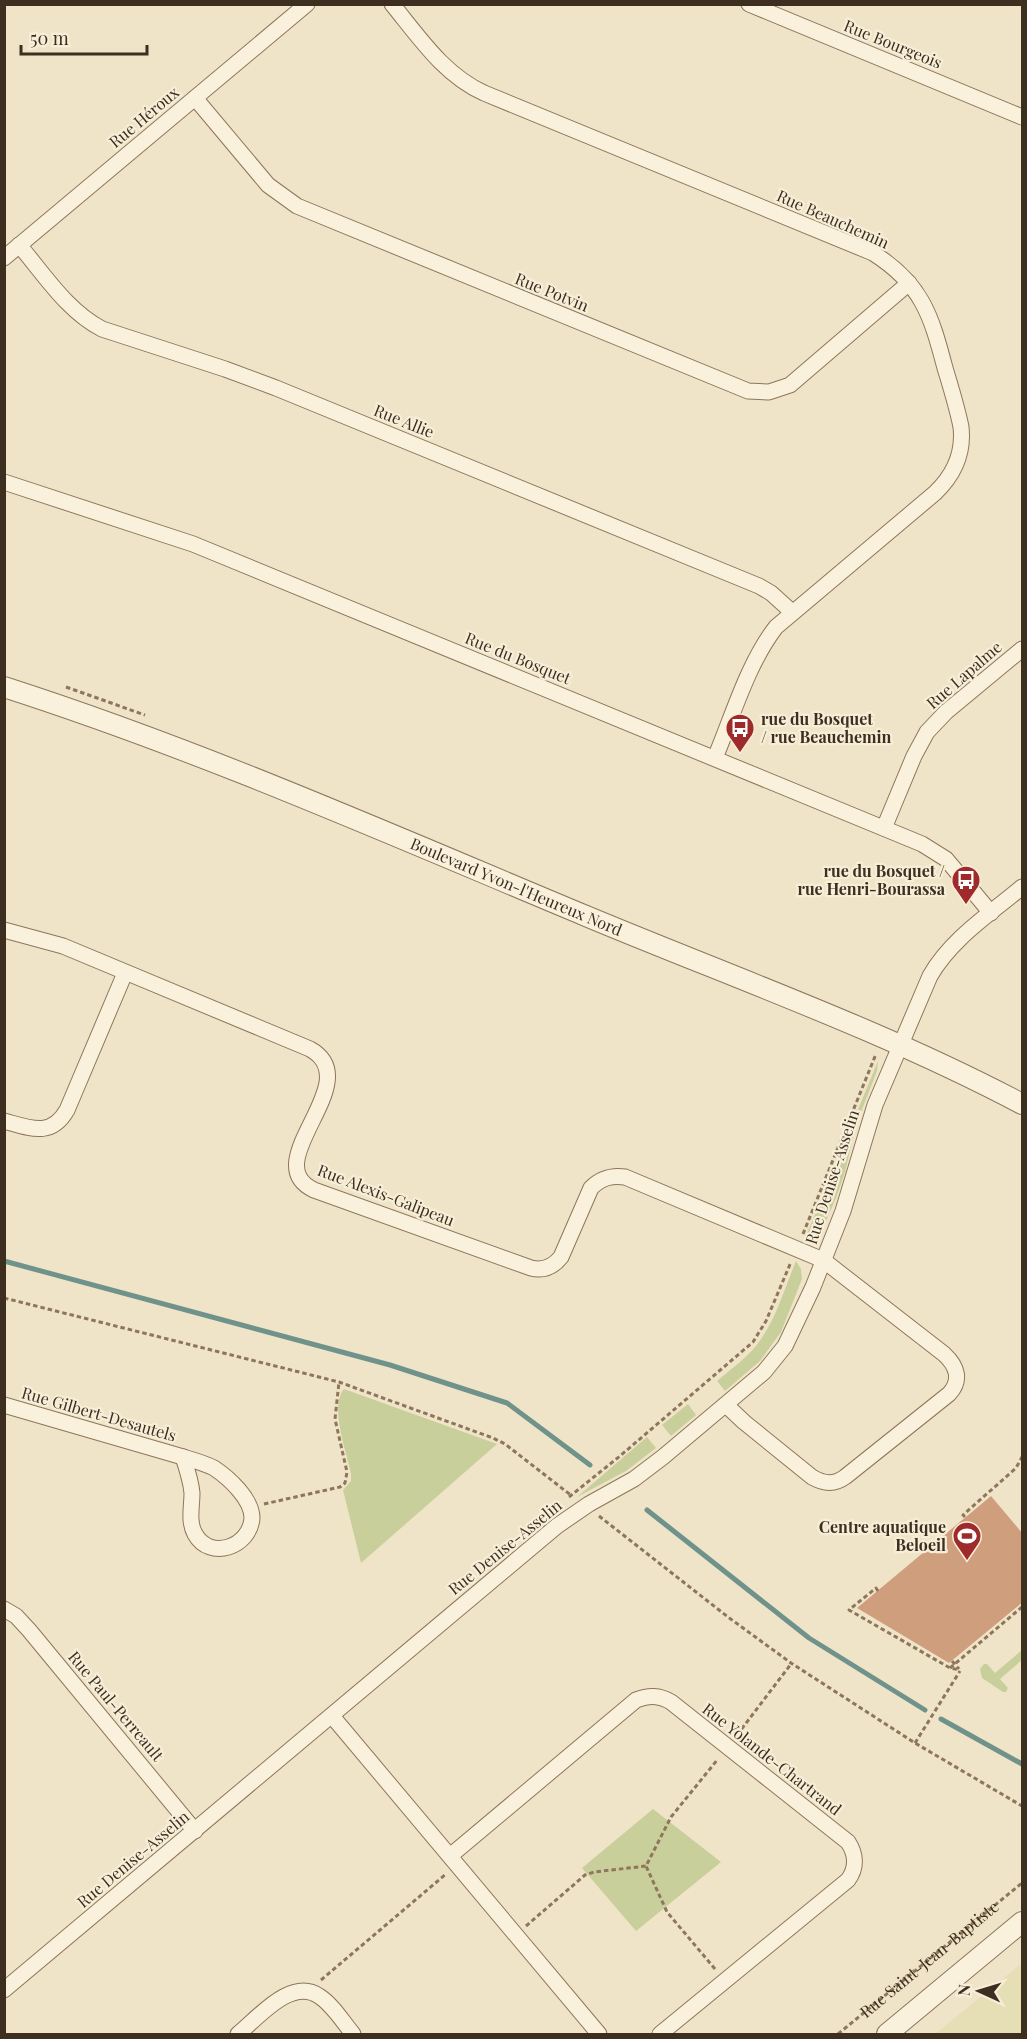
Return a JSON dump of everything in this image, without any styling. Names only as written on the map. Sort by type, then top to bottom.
[{"type":"street","name":"Rue Héroux","points":[[4,258],[308,4]]},
{"type":"street","name":"Rue Beauchemin","points":[[392,4],[445,67],[459,80],[475,89],[868,251],[889,264],[909,283],[926,307],[935,329],[961,427],[962,443],[952,473],[943,485],[776,627],[764,643],[715,758]]},
{"type":"street","name":"Rue Bourgeois","points":[[749,4],[1023,117]]},
{"type":"street","name":"Rue Potvin","points":[[195,98],[268,185],[297,206],[748,392],[770,392],[790,385],[909,283]]},
{"type":"street","name":"Rue Allie","points":[[19,245],[75,311],[102,329],[225,369],[298,396],[759,586],[771,593],[792,612]]},
{"type":"street","name":"Rue du Bosquet","points":[[4,482],[193,544],[928,847],[940,855],[991,914]]},
{"type":"street","name":"Rue Lapalme","points":[[884,828],[914,756],[933,725],[1023,649]]},
{"type":"street","name":"Boulevard Yvon-l'Heureux Nord","points":[[4,687],[91,716],[214,762],[900,1045],[1023,1104]]},
{"type":"street","name":"Rue Denise-Asselin","points":[[4,1990],[557,1526],[589,1504],[641,1474],[764,1372],[785,1346],[798,1321],[848,1196],[869,1122],[934,968],[952,947],[1023,887]]},
{"type":"street","name":"Rue Alexis-Galipeau","points":[[4,930],[63,946],[310,1049],[322,1059],[327,1068],[327,1084],[296,1163],[299,1178],[314,1190],[531,1268],[540,1269],[550,1267],[561,1257],[591,1188],[604,1178],[620,1176],[630,1178],[823,1260]]},
{"type":"street","points":[[4,1120],[40,1129],[54,1125],[62,1118],[68,1110],[125,973]]},
{"type":"street","points":[[726,1405],[812,1477],[821,1482],[831,1483],[845,1477],[954,1387],[957,1373],[952,1361],[823,1260]]},
{"type":"street","name":"Rue Gilbert-Desautels","points":[[4,1405],[183,1457],[206,1465],[222,1474],[248,1503],[252,1517],[245,1536],[237,1544],[217,1549],[206,1545],[195,1534],[191,1523],[192,1492],[183,1457]]},
{"type":"street","name":"Rue Paul-Perreault","points":[[4,1609],[16,1616],[29,1630],[195,1831]]},
{"type":"street","name":"Rue Yolande-Chartrand","points":[[453,1861],[629,1706],[641,1698],[651,1696],[671,1702],[848,1842],[855,1861],[848,1880],[660,2034]]},
{"type":"street","points":[[332,1716],[599,2034]]},
{"type":"street","name":"Rue Saint-Jean-Baptiste","points":[[887,2034],[1023,1922]]},
{"type":"street","points":[[238,2034],[286,1994],[302,1990],[312,1992],[322,1998],[353,2034]]},
{"type":"path","name":"Rue Denise-Asselin","points":[[803,1234],[874,1058]]},
{"type":"path","points":[[4,1298],[339,1382],[494,1438],[505,1444],[570,1495]]},
{"type":"path","points":[[260,1505],[345,1483],[346,1472],[335,1419],[339,1382]]},
{"type":"path","points":[[965,1518],[963,1515],[1016,1468],[1023,1457]]},
{"type":"path","points":[[596,1514],[791,1663],[915,1743],[1023,1806]]},
{"type":"path","points":[[878,1591],[876,1588],[849,1611],[950,1668],[960,1670]]},
{"type":"path","points":[[950,1668],[953,1663],[1023,1607]]},
{"type":"path","points":[[735,1737],[791,1663]]},
{"type":"path","points":[[953,1663],[960,1670]]},
{"type":"path","points":[[915,1743],[960,1670]]},
{"type":"path","points":[[646,1866],[671,1817],[720,1756]]},
{"type":"path","points":[[318,1982],[453,1861]]},
{"type":"path","points":[[524,1927],[585,1875],[646,1866]]},
{"type":"path","points":[[646,1866],[667,1912],[718,1972]]},
{"type":"path","name":"Rue Saint-Jean-Baptiste","points":[[838,2034],[1023,1883]]},
{"type":"shaded area","points":[[1022,1963],[1022,2034],[935,2034]]},
{"type":"green space","points":[[878,1061],[877,1071],[856,1125],[845,1172],[836,1198],[822,1230],[815,1235],[806,1236]]},
{"type":"green space","points":[[796,1261],[801,1269],[802,1279],[781,1332],[760,1361],[725,1391],[717,1381],[757,1345],[767,1330]]},
{"type":"green space","points":[[344,1389],[497,1444],[361,1563],[343,1490],[351,1481],[338,1406]]},
{"type":"green space","points":[[688,1404],[696,1415],[671,1436],[662,1425]]},
{"type":"green space","points":[[647,1437],[656,1448],[626,1471],[577,1497]]},
{"type":"green space","points":[[1022,1650],[1022,1660],[1000,1679],[1008,1688],[1006,1692],[982,1678],[980,1669],[984,1664],[987,1664],[995,1673]]},
{"type":"green space","points":[[653,1809],[721,1862],[636,1931],[582,1868]]},
{"type":"building","name":"Centre aquatique Beloeil","points":[[991,1496],[1023,1534],[1023,1602],[949,1663],[857,1608]]},
{"type":"waterway","points":[[4,1261],[390,1365],[507,1403],[590,1465]]},
{"type":"waterway","points":[[647,1510],[809,1638],[925,1710]]},
{"type":"waterway","points":[[941,1719],[1022,1764]]},
{"type":"place","name":"rue du Bosquet / rue Beauchemin","points":[[740,754]]},
{"type":"place","name":"rue du Bosquet / rue Henri-Bourassa","points":[[966,906]]},
{"type":"place","name":"Centre aquatique Beloeil","points":[[967,1562]]}]
